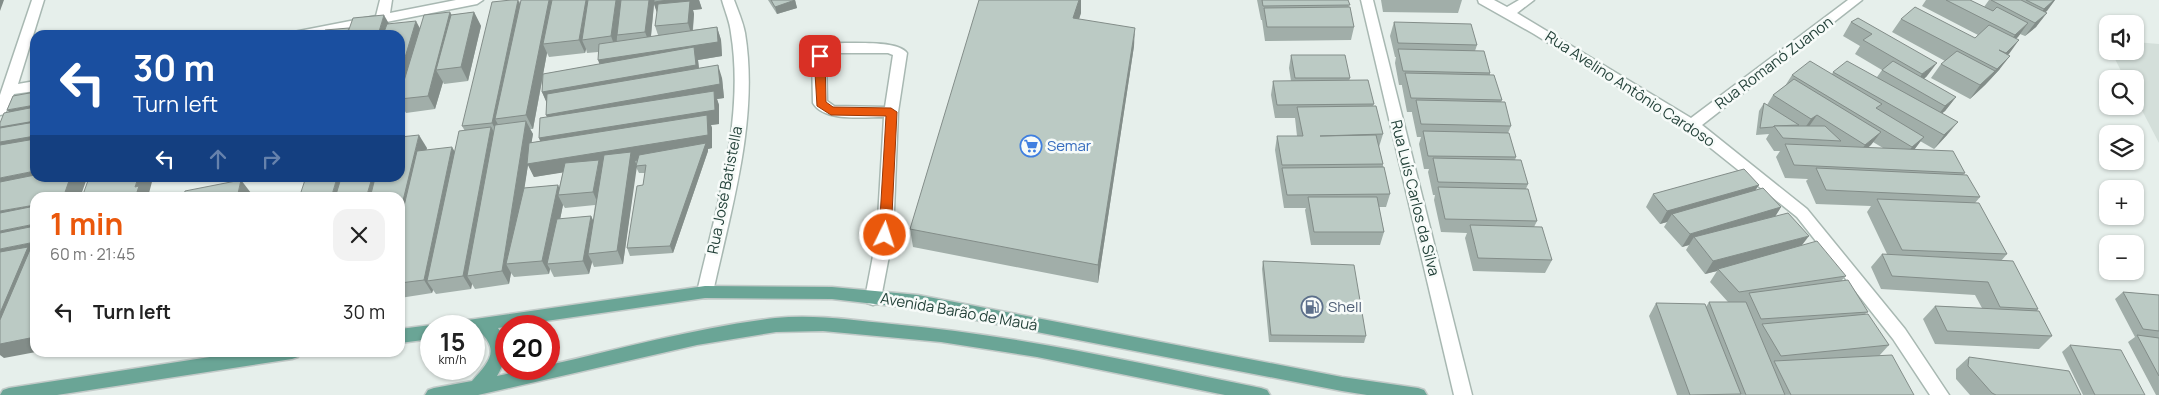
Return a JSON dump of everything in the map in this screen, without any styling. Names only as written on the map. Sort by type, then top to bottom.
[{"type":"main road","name":"Avenida Barão de Mauá","points":[[485,323],[705,292],[832,293],[918,302],[1342,384],[1418,395]]},
{"type":"main road","name":"Avenida Barão de Mauá","points":[[434,395],[477,388],[697,338],[776,325],[823,324],[940,334],[1037,350],[1261,395]]},
{"type":"main road","points":[[485,330],[496,336],[500,344],[497,365],[485,379]]},
{"type":"main road","points":[[405,335],[420,333]]},
{"type":"main road","points":[[9,395],[259,357]]},
{"type":"main road","points":[[477,388],[484,380]]},
{"type":"street","points":[[0,110],[9,90],[38,0]]},
{"type":"street","points":[[382,19],[386,0]]},
{"type":"street","points":[[325,30],[477,0]]},
{"type":"street","name":"Rua José Batistella","points":[[705,292],[735,150],[742,76],[738,32],[728,0]]},
{"type":"street","name":"Rua Luís Carlos da Silva","points":[[1367,0],[1463,395]]},
{"type":"street","name":"Rua Avelino Antônio Cardoso","points":[[1484,0],[1539,30],[1692,125],[1802,213],[1899,334],[1940,395]]},
{"type":"street","points":[[1507,13],[1528,0]]},
{"type":"street","name":"Rua Romanó Zuanon","points":[[1692,125],[1856,0]]},
{"type":"street","points":[[873,298],[885,235],[891,112],[900,53],[890,49],[828,48],[820,56],[820,104],[831,111],[891,112]]},
{"type":"street","points":[[9,90],[30,87]]},
{"type":"shaded area","points":[[2144,43],[2159,44],[2159,143],[2144,114],[2144,70],[2120,70],[2116,60],[2144,60]]},
{"type":"building","points":[[518,0],[492,123],[462,126],[492,2]]},
{"type":"building","points":[[521,0],[549,0],[526,115],[495,119]]},
{"type":"building","points":[[552,0],[586,0],[579,40],[543,44]]},
{"type":"building","points":[[588,0],[616,0],[611,36],[582,40]]},
{"type":"building","points":[[621,0],[649,0],[645,32],[617,35]]},
{"type":"building","points":[[771,0],[795,0],[775,7]]},
{"type":"building","name":"Semar","points":[[979,0],[1079,0],[1073,18],[1135,28],[1098,265],[910,229]]},
{"type":"building","points":[[1262,0],[1348,0],[1350,5],[1263,6]]},
{"type":"building","points":[[1946,0],[1970,0],[1993,11],[1997,7],[2028,23],[2015,35]]},
{"type":"building","points":[[1991,0],[2021,0],[2047,13],[2035,23]]},
{"type":"building","points":[[2026,0],[2054,0],[2044,9]]},
{"type":"building","points":[[690,1],[688,23],[655,26],[658,4]]},
{"type":"building","points":[[1350,7],[1354,27],[1267,27],[1264,8]]},
{"type":"building","points":[[1915,7],[1975,38],[1989,25],[2019,40],[2006,53],[1999,50],[2010,56],[1997,69],[1901,19]]},
{"type":"building","points":[[450,12],[428,96],[405,98],[405,78],[424,15]]},
{"type":"building","points":[[474,12],[461,67],[436,70],[451,15]]},
{"type":"building","points":[[384,15],[380,30],[349,30],[353,18]]},
{"type":"building","points":[[1858,18],[1937,63],[1922,74],[1863,40],[1872,34],[1851,22]]},
{"type":"building","points":[[416,21],[405,57],[405,30],[385,30],[387,24]]},
{"type":"building","points":[[1394,22],[1471,24],[1477,45],[1398,43]]},
{"type":"building","points":[[717,27],[718,42],[598,60],[599,44]]},
{"type":"building","points":[[349,28],[348,30],[325,30]]},
{"type":"building","points":[[694,47],[696,65],[542,92],[543,74]]},
{"type":"building","points":[[1398,49],[1484,51],[1490,73],[1403,71]]},
{"type":"building","points":[[1957,51],[1995,71],[1980,85],[1941,64]]},
{"type":"building","points":[[1291,55],[1345,55],[1350,78],[1295,78]]},
{"type":"building","points":[[1810,61],[1882,104],[1876,108],[1924,137],[1912,147],[1792,75]]},
{"type":"building","points":[[1847,61],[1958,122],[1944,135],[1833,72]]},
{"type":"building","points":[[1893,61],[1956,97],[1945,106],[1882,70]]},
{"type":"building","points":[[718,65],[720,84],[546,115],[547,94]]},
{"type":"building","points":[[1405,73],[1494,75],[1502,100],[1411,98]]},
{"type":"building","points":[[1794,79],[1881,132],[1865,145],[1817,115],[1811,119],[1773,95]]},
{"type":"building","points":[[1368,80],[1374,104],[1277,105],[1273,81]]},
{"type":"building","points":[[714,91],[715,110],[539,138],[540,118]]},
{"type":"building","points":[[30,93],[30,106],[7,110],[13,96]]},
{"type":"building","points":[[1416,100],[1505,102],[1511,126],[1421,124]]},
{"type":"building","points":[[1764,103],[1799,125],[1760,128]]},
{"type":"building","points":[[1376,106],[1383,134],[1320,136],[1376,135],[1383,164],[1282,165],[1277,136],[1303,136],[1297,107]]},
{"type":"building","points":[[30,108],[30,122],[0,127],[4,113]]},
{"type":"building","points":[[707,115],[708,135],[527,164],[529,143]]},
{"type":"building","points":[[526,121],[502,271],[467,276],[495,125]]},
{"type":"building","points":[[30,123],[30,137],[0,142],[0,128]]},
{"type":"building","points":[[1774,126],[1825,126],[1841,141],[1783,138]]},
{"type":"building","points":[[491,127],[463,276],[427,281],[459,131]]},
{"type":"building","points":[[1423,131],[1509,133],[1516,157],[1428,156]]},
{"type":"building","points":[[419,135],[405,192],[372,192],[374,182],[405,182],[405,136]]},
{"type":"building","points":[[30,140],[30,172],[0,178],[0,145]]},
{"type":"building","points":[[706,143],[670,246],[627,248],[637,186],[643,185],[646,165],[636,166],[639,155]]},
{"type":"building","points":[[1785,144],[1953,151],[1965,173],[1794,165]]},
{"type":"building","points":[[452,147],[424,280],[405,282],[405,202],[417,151]]},
{"type":"building","points":[[631,152],[617,251],[588,254],[604,155]]},
{"type":"building","points":[[1433,158],[1521,160],[1528,184],[1438,182]]},
{"type":"building","points":[[599,160],[593,192],[558,195],[565,163]]},
{"type":"building","points":[[1384,167],[1390,194],[1287,195],[1282,168]]},
{"type":"building","points":[[1816,168],[1967,175],[1980,197],[1826,190]]},
{"type":"building","points":[[1744,169],[1759,185],[1667,211],[1653,194]]},
{"type":"building","points":[[30,176],[30,182],[69,182],[65,192],[30,192],[30,206],[0,211],[0,182]]},
{"type":"building","points":[[88,182],[137,182],[135,187],[139,186],[137,192],[84,192]]},
{"type":"building","points":[[231,182],[241,182],[238,192],[185,191]]},
{"type":"building","points":[[304,182],[336,182],[333,192],[301,192]]},
{"type":"building","points":[[340,182],[371,182],[368,192],[337,192]]},
{"type":"building","points":[[558,185],[542,261],[506,264],[524,188]]},
{"type":"building","points":[[1438,187],[1528,189],[1537,221],[1445,219]]},
{"type":"building","points":[[1763,188],[1781,207],[1690,234],[1672,214]]},
{"type":"building","points":[[1308,197],[1377,197],[1384,232],[1314,232]]},
{"type":"building","points":[[1877,199],[1979,203],[2007,254],[1902,250]]},
{"type":"building","points":[[30,207],[30,225],[0,231],[0,213]]},
{"type":"building","points":[[1788,213],[1809,236],[1713,261],[1694,237]]},
{"type":"building","points":[[591,216],[583,261],[547,264],[557,219]]},
{"type":"building","points":[[1470,225],[1542,227],[1552,260],[1478,258]]},
{"type":"building","points":[[30,227],[30,243],[0,249],[0,233]]},
{"type":"building","points":[[1817,241],[1846,276],[1739,292],[1718,269]]},
{"type":"building","points":[[28,247],[0,313],[0,252]]},
{"type":"building","points":[[30,250],[30,338],[0,344],[0,320]]},
{"type":"building","points":[[1882,254],[2013,261],[2038,309],[2000,307],[1988,282],[1892,276]]},
{"type":"building","name":"Shell","points":[[1263,261],[1354,265],[1366,336],[1271,335]]},
{"type":"building","points":[[1848,280],[1868,312],[1761,319],[1749,293]]},
{"type":"building","points":[[2123,292],[2159,295],[2159,331],[2143,329]]},
{"type":"building","points":[[1709,302],[1746,302],[1785,395],[1746,395]]},
{"type":"building","points":[[1656,303],[1705,304],[1741,394],[1690,395]]},
{"type":"building","points":[[1935,306],[2039,311],[2052,336],[1947,331]]},
{"type":"building","points":[[1868,314],[1889,345],[1781,356],[1762,324]]},
{"type":"building","points":[[2137,335],[2159,338],[2159,376]]},
{"type":"building","points":[[2070,345],[2121,350],[2145,395],[2095,395]]},
{"type":"building","points":[[1892,355],[1914,395],[1791,395],[1774,361]]},
{"type":"building","points":[[1969,357],[2069,371],[2081,395],[1996,395],[1968,366]]},
{"type":"place","name":"Semar","points":[[1031,146]]},
{"type":"place","name":"Shell","points":[[1312,307]]},
{"type":"route","points":[[820,56],[820,104],[831,111],[891,112],[885,235]]}]
